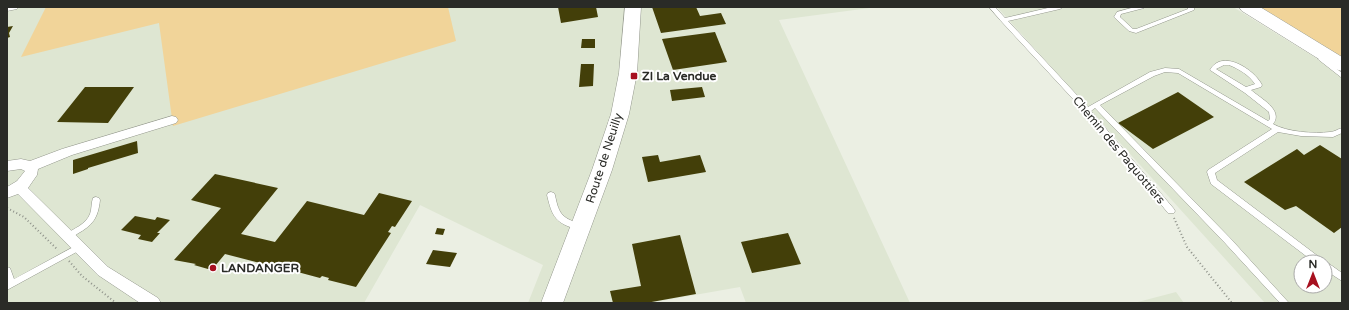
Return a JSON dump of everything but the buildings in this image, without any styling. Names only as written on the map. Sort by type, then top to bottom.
[{"type":"main road","name":"Route de Neuilly","points":[[552,303],[602,170],[620,114],[628,73],[633,7]]},
{"type":"main road","points":[[1248,7],[1342,65]]},
{"type":"street","points":[[7,8],[13,7]]},
{"type":"street","points":[[30,167],[67,152],[172,120]]},
{"type":"street","points":[[7,166],[26,164],[30,167],[32,171],[30,176],[13,190],[74,242],[103,271],[153,303]]},
{"type":"lane","name":"Chemin des Paquottiers","points":[[992,7],[1087,110],[1171,211]]},
{"type":"lane","points":[[1003,20],[1060,7]]},
{"type":"lane","points":[[1142,7],[1118,13],[1117,17],[1131,30],[1136,31],[1191,10],[1191,7]]},
{"type":"lane","points":[[1281,28],[1342,76]]},
{"type":"lane","points":[[1247,91],[1248,89],[1259,85],[1255,78],[1233,63],[1225,62],[1214,68],[1213,70],[1247,91],[1272,110],[1274,113],[1273,119],[1269,124]]},
{"type":"lane","points":[[1087,110],[1152,74],[1165,70],[1179,71],[1278,129],[1301,134],[1333,135],[1342,130]]},
{"type":"lane","points":[[1096,105],[1228,241],[1285,303]]},
{"type":"lane","points":[[1278,129],[1210,172],[1211,177],[1214,182],[1309,254]]},
{"type":"lane","points":[[551,195],[554,210],[558,218],[567,224],[580,227]]},
{"type":"lane","points":[[7,270],[9,286],[74,242],[96,212],[96,200]]},
{"type":"lane","points":[[1333,272],[1342,278]]},
{"type":"path","name":"Chemin des Paquottiers","points":[[1171,211],[1187,246],[1232,303]]},
{"type":"shaded area","points":[[7,7],[877,7],[779,20],[910,303],[746,303],[740,287],[649,303],[528,303],[543,265],[420,205],[364,303],[7,303]]},
{"type":"shaded area","points":[[46,7],[448,7],[456,41],[173,126],[159,23],[21,57]]},
{"type":"shaded area","points":[[997,7],[1233,7],[1342,74],[1342,303],[1265,303]]},
{"type":"shaded area","points":[[1260,7],[1342,7],[1342,57]]},
{"type":"shaded area","points":[[1176,292],[1184,303],[1134,303]]},
{"type":"place","name":"ZI La Vendue","points":[[634,76]]},
{"type":"place","name":"LANDANGER","points":[[213,268]]}]
